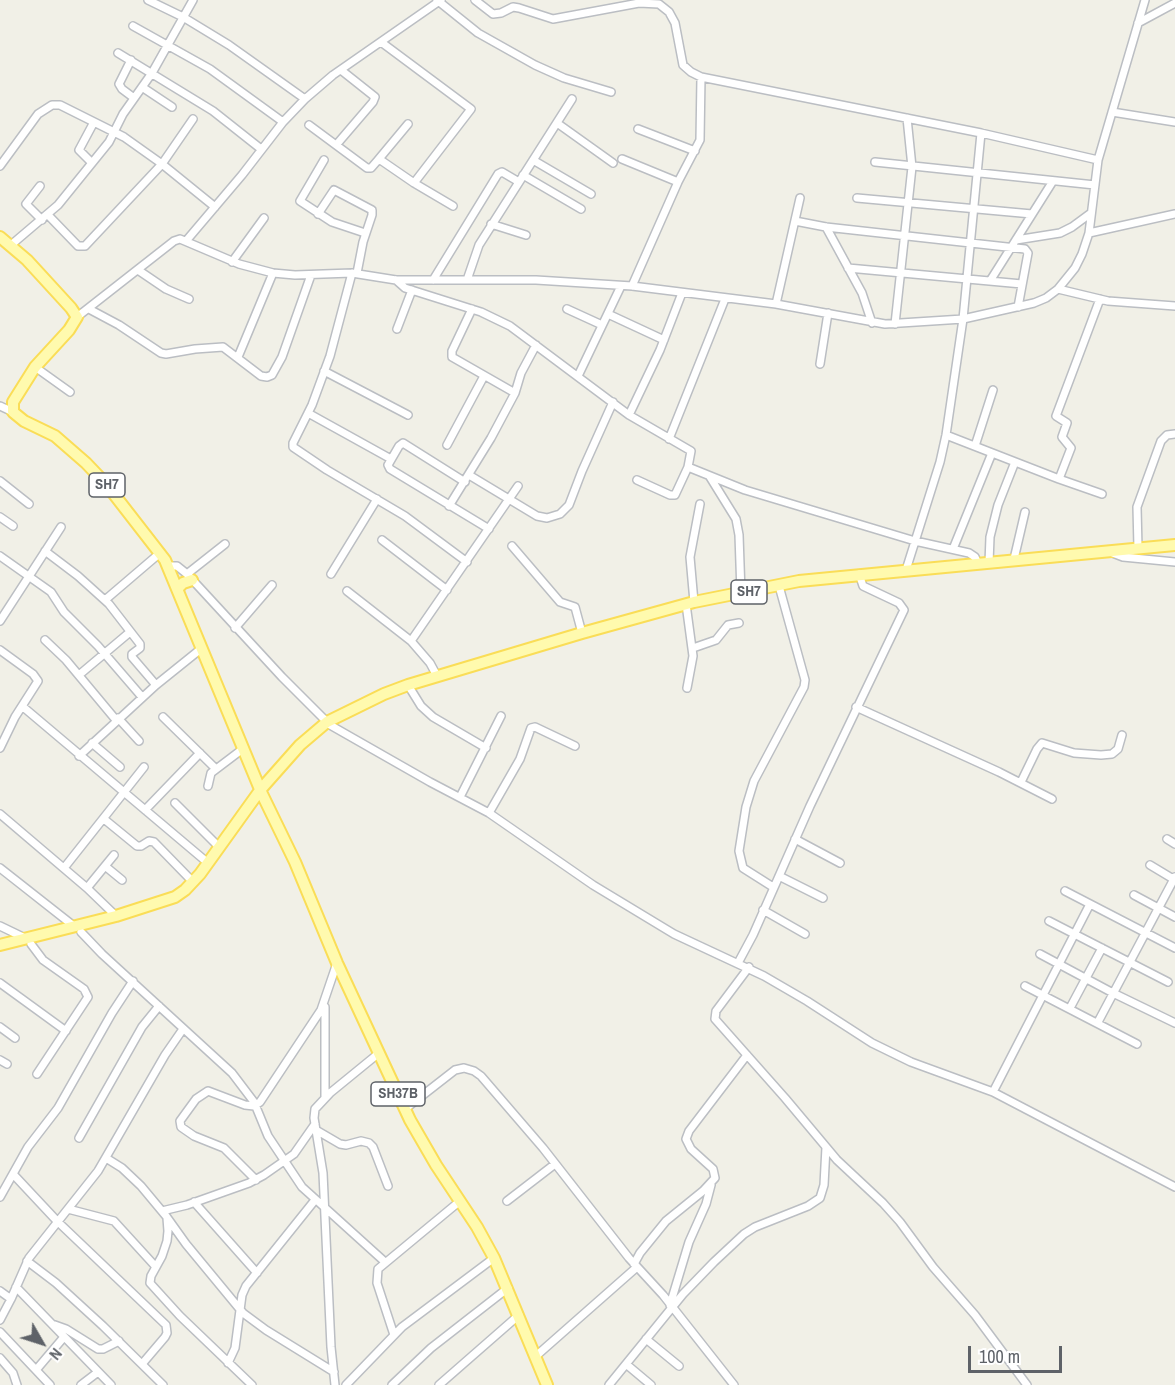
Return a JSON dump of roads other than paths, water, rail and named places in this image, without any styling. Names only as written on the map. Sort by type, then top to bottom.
[{"type":"main road","points":[[0,237],[11,245],[77,317],[69,330],[35,367],[13,402],[13,412]]},
{"type":"main road","name":"SH7","points":[[13,412],[24,421],[55,436],[98,474],[168,566],[261,792],[329,723],[339,715],[376,697],[437,676],[690,603],[813,579],[1175,545]]},
{"type":"main road","points":[[178,588],[190,577]]},
{"type":"main road","points":[[78,929],[175,897],[193,882],[261,792]]},
{"type":"main road","points":[[0,952],[29,942],[159,909],[189,893],[218,857],[261,792]]},
{"type":"main road","name":"SH37B","points":[[261,792],[295,862],[337,963],[405,1109],[436,1166],[494,1258],[547,1385]]},
{"type":"main road","points":[[0,945],[29,942]]},
{"type":"street","points":[[148,0],[183,17],[229,45],[305,99]]},
{"type":"street","points":[[11,245],[45,218],[92,163],[115,132],[123,114],[152,73],[193,0]]},
{"type":"street","points":[[475,0],[493,14],[501,13],[514,4],[553,19],[601,9],[650,3],[664,8],[675,22],[683,64],[691,72],[701,77],[981,133],[1098,160]]},
{"type":"street","points":[[601,9],[603,0]]},
{"type":"street","points":[[77,317],[174,241],[180,239],[232,262],[273,273],[354,273],[396,280],[525,279],[632,286],[776,304],[872,323],[896,324],[963,319],[1018,307],[1046,298],[1058,289],[1075,268],[1089,233],[1098,160],[1145,0]]},
{"type":"street","points":[[186,241],[283,122],[305,99],[341,70],[438,1],[478,33],[535,65],[564,78],[611,92]]},
{"type":"street","points":[[1138,23],[1175,3]]},
{"type":"street","points":[[133,26],[234,85],[283,122]]},
{"type":"street","points":[[381,42],[471,109],[414,183]]},
{"type":"street","points":[[118,53],[213,111],[261,149]]},
{"type":"street","points":[[130,60],[119,84],[134,98]]},
{"type":"street","points":[[337,144],[375,98],[341,70]]},
{"type":"street","points":[[632,286],[701,134],[701,77]]},
{"type":"street","points":[[142,87],[172,107]]},
{"type":"street","points":[[467,280],[476,251],[491,224],[572,99]]},
{"type":"street","points":[[0,166],[34,119],[44,109],[52,105],[60,105],[115,132],[162,164],[215,207]]},
{"type":"street","points":[[1112,112],[1175,122]]},
{"type":"street","points":[[896,324],[912,167],[907,118]]},
{"type":"street","points":[[40,186],[26,204],[75,243],[82,247],[85,246],[162,164],[193,120]]},
{"type":"street","points":[[92,163],[82,156],[79,150],[94,122]]},
{"type":"street","points":[[557,123],[613,163]]},
{"type":"street","points":[[309,125],[367,168],[371,168],[408,124]]},
{"type":"street","points":[[638,129],[695,151]]},
{"type":"street","points":[[906,570],[940,462],[946,435],[963,319],[981,133]]},
{"type":"street","points":[[622,159],[678,182]]},
{"type":"street","points":[[324,160],[300,201],[318,214],[342,226],[365,233]]},
{"type":"street","points":[[378,160],[453,206]]},
{"type":"street","points":[[533,160],[591,194]]},
{"type":"street","points":[[875,162],[1095,185]]},
{"type":"street","points":[[433,280],[498,174],[502,172],[521,178],[581,209]]},
{"type":"street","points":[[990,281],[1053,181]]},
{"type":"street","points":[[318,214],[330,193],[336,190],[372,210],[334,345],[293,447],[413,522],[467,562]]},
{"type":"street","points":[[776,304],[800,198]]},
{"type":"street","points":[[857,198],[1032,214]]},
{"type":"street","points":[[1016,240],[1060,233],[1091,213]]},
{"type":"street","points":[[1089,233],[1175,214]]},
{"type":"street","points":[[232,262],[264,218]]},
{"type":"street","points":[[795,221],[826,227],[1025,249],[1028,253],[1018,307]]},
{"type":"street","points":[[491,224],[526,235]]},
{"type":"street","points":[[826,227],[862,293],[872,323]]},
{"type":"street","points":[[848,268],[1022,284]]},
{"type":"street","points":[[138,270],[166,289],[189,298]]},
{"type":"street","points":[[238,357],[273,273]]},
{"type":"street","points":[[89,309],[160,353],[214,346],[223,347],[261,376],[267,377],[272,375],[286,346],[311,274]]},
{"type":"street","points":[[396,280],[401,286],[472,309],[510,326],[629,415],[691,451],[688,467],[675,495],[636,480]]},
{"type":"street","points":[[578,376],[621,286]]},
{"type":"street","points":[[1058,289],[1100,299],[1175,306]]},
{"type":"street","points":[[397,329],[412,290]]},
{"type":"street","points":[[629,415],[664,340],[682,293]]},
{"type":"street","points":[[669,439],[725,299]]},
{"type":"street","points":[[1059,479],[1071,448],[1062,436],[1067,423],[1056,416],[1100,299]]},
{"type":"street","points":[[472,309],[451,354],[454,358],[515,393]]},
{"type":"street","points":[[567,309],[602,326]]},
{"type":"street","points":[[608,314],[664,340]]},
{"type":"street","points":[[820,364],[828,314]]},
{"type":"street","points":[[449,506],[515,393],[521,373],[536,345]]},
{"type":"street","points":[[35,367],[70,392]]},
{"type":"street","points":[[324,372],[408,415]]},
{"type":"street","points":[[447,445],[484,376]]},
{"type":"street","points":[[975,446],[993,390]]},
{"type":"street","points":[[489,529],[390,470],[388,466],[399,446],[403,443],[542,518],[547,518],[565,510],[569,505],[613,402]]},
{"type":"street","points":[[0,406],[13,412]]},
{"type":"street","points":[[308,413],[391,459]]},
{"type":"street","points":[[1138,548],[1137,507],[1161,441],[1167,435],[1175,434]]},
{"type":"street","points":[[946,435],[1102,494]]},
{"type":"street","points":[[953,549],[992,453]]},
{"type":"street","points":[[688,467],[745,490],[915,541],[953,549],[972,555],[983,563],[998,506],[1015,462]]},
{"type":"street","points":[[710,477],[736,519],[739,536],[741,593]]},
{"type":"street","points":[[0,481],[29,504]]},
{"type":"street","points":[[411,641],[518,486]]},
{"type":"street","points":[[331,574],[377,499]]},
{"type":"street","points":[[687,688],[693,663],[690,557],[700,504]]},
{"type":"street","points":[[1014,559],[1025,512]]},
{"type":"street","points":[[0,517],[13,526]]},
{"type":"street","points":[[0,621],[61,527]]},
{"type":"street","points":[[382,540],[447,590]]},
{"type":"street","points":[[190,577],[225,544]]},
{"type":"street","points":[[512,546],[560,602],[575,607],[582,633]]},
{"type":"street","points":[[45,551],[105,600],[141,646],[132,654],[132,657],[156,685]]},
{"type":"street","points":[[1109,551],[1117,556],[1175,562]]},
{"type":"street","points":[[105,600],[159,553]]},
{"type":"street","points":[[0,556],[51,592],[64,612],[105,653],[142,697]]},
{"type":"street","points":[[168,566],[177,566],[190,577],[235,628],[329,723],[489,813],[616,899],[688,941],[749,968],[795,993],[892,1053],[934,1072],[993,1092],[1175,1187]]},
{"type":"street","points":[[738,963],[856,707],[904,610],[899,603],[863,586],[859,574]]},
{"type":"street","points":[[235,628],[272,585]]},
{"type":"street","points":[[773,887],[747,872],[741,864],[739,851],[746,807],[754,781],[804,687],[805,680],[779,586]]},
{"type":"street","points":[[347,591],[411,641],[430,663],[437,676]]},
{"type":"street","points":[[693,648],[717,640],[728,625],[739,623]]},
{"type":"street","points":[[79,675],[130,632]]},
{"type":"street","points":[[45,640],[139,741]]},
{"type":"street","points":[[79,756],[142,697],[202,648]]},
{"type":"street","points":[[0,650],[37,677],[37,684],[21,706],[2,739],[0,748]]},
{"type":"street","points":[[408,685],[421,706],[433,717],[486,748]]},
{"type":"street","points":[[21,706],[208,863]]},
{"type":"street","points":[[856,707],[1021,782],[1052,799]]},
{"type":"street","points":[[460,797],[501,716]]},
{"type":"street","points":[[164,717],[216,769]]},
{"type":"street","points":[[489,813],[520,759],[531,728],[535,727],[575,746]]},
{"type":"street","points":[[1021,782],[1042,743],[1074,753],[1101,755],[1116,751],[1120,746],[1122,735]]},
{"type":"street","points":[[93,743],[120,767]]},
{"type":"street","points":[[208,786],[209,777],[216,769],[244,748]]},
{"type":"street","points":[[145,810],[200,753]]},
{"type":"street","points":[[64,867],[125,794],[144,767]]},
{"type":"street","points":[[175,803],[219,847]]},
{"type":"street","points":[[0,814],[64,867],[116,916]]},
{"type":"street","points":[[104,819],[137,846],[149,841],[154,842],[193,882]]},
{"type":"street","points":[[795,839],[840,863]]},
{"type":"street","points":[[1167,839],[1175,844]]},
{"type":"street","points":[[87,888],[114,855]]},
{"type":"street","points":[[1098,1022],[1175,879],[1150,865]]},
{"type":"street","points":[[105,866],[122,880]]},
{"type":"street","points":[[0,868],[78,929],[102,954],[232,1073],[246,1089],[268,1136],[302,1187],[385,1262]]},
{"type":"street","points":[[779,876],[823,898]]},
{"type":"street","points":[[1065,891],[1175,948]]},
{"type":"street","points":[[1134,895],[1175,917]]},
{"type":"street","points":[[993,1092],[1090,904]]},
{"type":"street","points":[[763,910],[805,934]]},
{"type":"street","points":[[1049,921],[1168,981]]},
{"type":"street","points":[[0,926],[29,942],[43,960],[87,993],[86,1002],[37,1074]]},
{"type":"street","points":[[1070,1008],[1102,948]]},
{"type":"street","points":[[1040,954],[1175,1023]]},
{"type":"street","points":[[254,1106],[267,1094],[309,1030],[325,1001],[337,963]]},
{"type":"street","points":[[749,968],[714,1016],[717,1023],[826,1147],[900,1222],[933,1267],[987,1330],[1027,1385]]},
{"type":"street","points":[[0,1197],[28,1147],[58,1108],[111,1013],[133,981]]},
{"type":"street","points":[[0,983],[66,1031]]},
{"type":"street","points":[[1024,986],[1137,1044]]},
{"type":"street","points":[[325,1001],[325,1097]]},
{"type":"street","points":[[79,1138],[142,1027],[159,1006]]},
{"type":"street","points":[[0,1027],[15,1038]]},
{"type":"street","points":[[0,1320],[27,1261],[85,1189],[106,1158],[169,1048],[183,1029]]},
{"type":"street","points":[[335,1385],[323,1173],[315,1127],[315,1109],[325,1097],[379,1053]]},
{"type":"street","points":[[671,1306],[685,1253],[706,1204],[714,1178],[713,1169],[691,1149],[686,1138],[747,1055]]},
{"type":"street","points":[[405,1109],[455,1070],[464,1068],[481,1076],[671,1306],[731,1383]]},
{"type":"street","points":[[254,1106],[237,1103],[208,1090],[196,1099],[180,1121],[180,1125],[194,1136],[224,1148],[256,1180]]},
{"type":"street","points":[[164,1213],[256,1180],[284,1161],[303,1143],[315,1127]]},
{"type":"street","points":[[315,1127],[340,1144],[369,1143],[388,1186]]},
{"type":"street","points":[[609,1385],[671,1306],[744,1234],[755,1227],[808,1206],[820,1198],[824,1185],[826,1147]]},
{"type":"street","points":[[106,1158],[132,1177],[164,1213],[186,1244],[240,1309],[260,1326],[334,1372]]},
{"type":"street","points":[[507,1201],[555,1164]]},
{"type":"street","points":[[13,1174],[57,1221],[166,1325],[167,1333],[142,1364]]},
{"type":"street","points":[[536,1356],[635,1265],[640,1253],[666,1221],[712,1182]]},
{"type":"street","points":[[228,1363],[235,1348],[240,1309],[246,1286],[315,1200]]},
{"type":"street","points":[[194,1202],[257,1273]]},
{"type":"street","points":[[394,1335],[376,1277],[378,1269],[460,1202]]},
{"type":"street","points":[[68,1209],[114,1221],[156,1268]]},
{"type":"street","points":[[164,1213],[168,1231],[167,1241],[150,1279],[154,1288],[252,1385]]},
{"type":"street","points":[[346,1385],[394,1335],[494,1258]]},
{"type":"street","points":[[27,1261],[56,1283],[164,1385]]},
{"type":"street","points":[[16,1287],[111,1385]]},
{"type":"street","points":[[392,1385],[431,1348],[507,1288]]},
{"type":"street","points":[[0,1291],[11,1299]]},
{"type":"street","points":[[439,1385],[519,1315]]},
{"type":"street","points":[[52,1324],[66,1329],[98,1349],[119,1341]]},
{"type":"street","points":[[0,1332],[51,1385]]},
{"type":"street","points":[[36,1370],[64,1337]]},
{"type":"street","points":[[646,1339],[679,1366]]},
{"type":"street","points":[[0,1358],[13,1373],[17,1385]]},
{"type":"street","points":[[626,1364],[651,1385]]},
{"type":"street","points":[[81,1385],[98,1372]]}]
